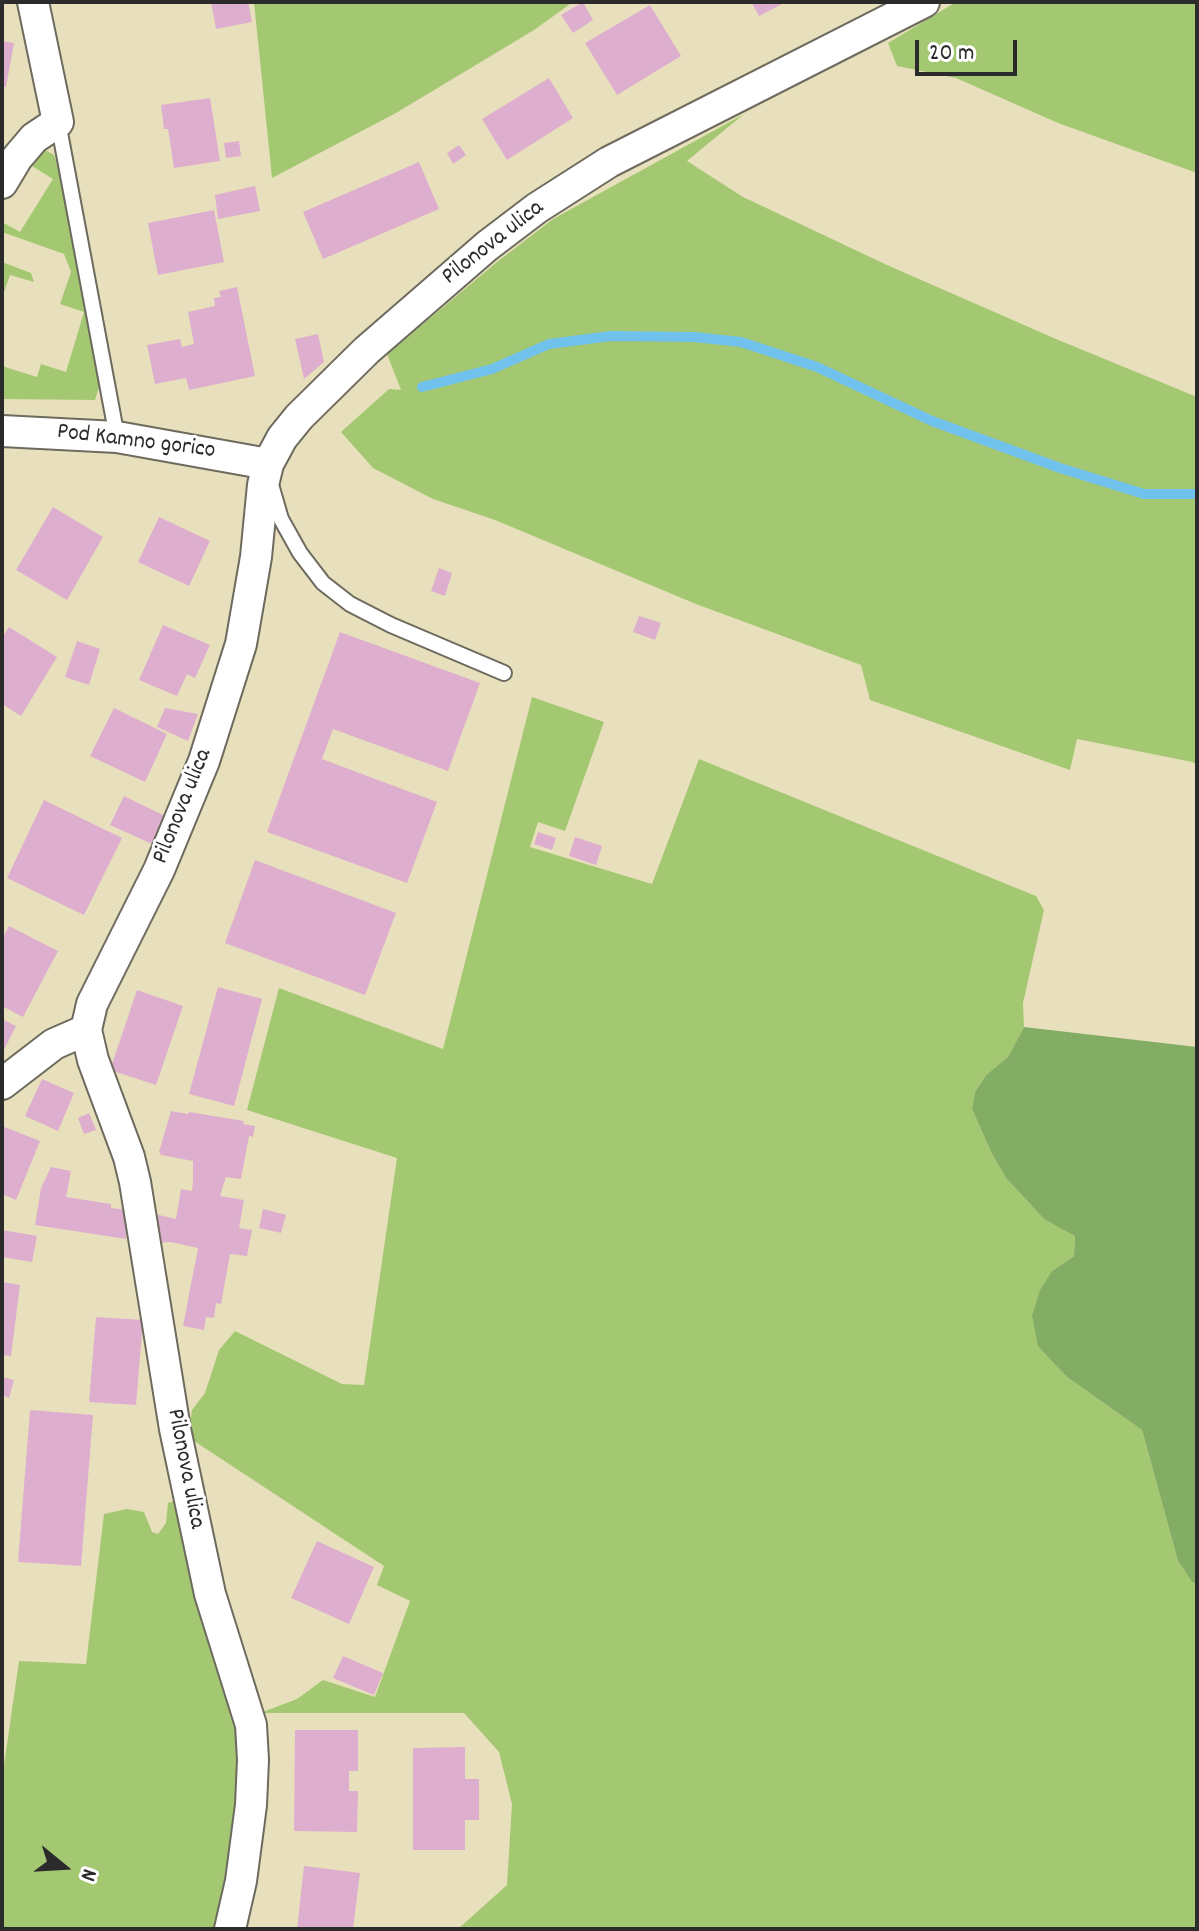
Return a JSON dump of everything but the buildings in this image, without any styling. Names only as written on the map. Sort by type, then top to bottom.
[{"type":"street","points":[[2,183],[34,138],[58,122],[33,2]]},
{"type":"street","name":"Pilonova ulica","points":[[230,1929],[241,1881],[251,1805],[251,1725],[207,1579],[175,1429],[135,1182],[129,1157],[93,1060],[86,1030],[92,1004],[159,870],[208,748],[241,644],[268,464],[282,438],[299,417],[367,350],[487,246],[537,208],[609,162],[924,2]]},
{"type":"street","name":"Pod Kamno gorico","points":[[2,431],[117,437],[268,464]]},
{"type":"street","points":[[2,1084],[54,1044],[86,1030]]},
{"type":"lane","points":[[58,122],[117,437]]},
{"type":"lane","points":[[268,464],[273,496],[281,519],[300,553],[323,583],[350,604],[391,625],[504,673]]},
{"type":"green space","points":[[254,2],[573,2],[534,30],[396,113],[272,178]]},
{"type":"green space","points":[[956,2],[1197,2],[1197,173],[1058,123],[956,78],[897,66],[888,43]]},
{"type":"green space","points":[[744,114],[687,161],[743,197],[887,265],[1197,397],[1197,765],[1077,739],[1070,770],[870,700],[861,665],[696,604],[495,520],[433,499],[373,468],[341,432],[389,389],[401,390],[387,354],[497,262],[553,219]]},
{"type":"green space","points":[[43,149],[54,155],[61,177],[99,387],[95,400],[2,399],[2,366],[37,377],[41,364],[66,372],[84,312],[60,304],[71,272],[64,254],[2,232],[2,222],[20,232],[53,179],[27,163]]},
{"type":"green space","points":[[2,262],[31,273],[34,282],[10,275],[2,298]]},
{"type":"green space","points":[[532,697],[604,722],[565,831],[538,822],[530,847],[652,884],[699,759],[1036,896],[1044,910],[1023,1003],[1024,1027],[1008,1057],[986,1075],[975,1092],[972,1109],[1006,1178],[1044,1219],[1075,1235],[1074,1256],[1052,1271],[1055,1363],[1067,1377],[1142,1430],[1178,1561],[1192,1582],[1197,1584],[1197,1929],[458,1929],[507,1885],[512,1804],[499,1752],[464,1713],[260,1713],[297,1699],[323,1680],[375,1697],[410,1601],[377,1585],[384,1566],[188,1437],[192,1410],[205,1393],[219,1350],[235,1331],[342,1384],[364,1385],[397,1158],[247,1110],[279,988],[443,1049]]},
{"type":"green space","points":[[1024,1027],[1197,1047],[1197,1584],[1192,1582],[1178,1561],[1142,1430],[1067,1377],[1038,1346],[1032,1316],[1040,1290],[1052,1271],[1074,1256],[1075,1236],[1044,1219],[1006,1178],[972,1109],[975,1092],[986,1075],[1008,1057]]},
{"type":"green space","points":[[177,1500],[207,1639],[223,1675],[243,1741],[231,1863],[216,1929],[2,1929],[2,1779],[19,1661],[86,1664],[104,1514],[127,1509],[144,1512],[152,1532],[158,1534],[166,1523],[168,1503]]},
{"type":"waterway","points":[[422,387],[492,369],[549,344],[611,336],[694,337],[741,342],[817,367],[932,421],[1060,468],[1144,494],[1197,494]]}]
